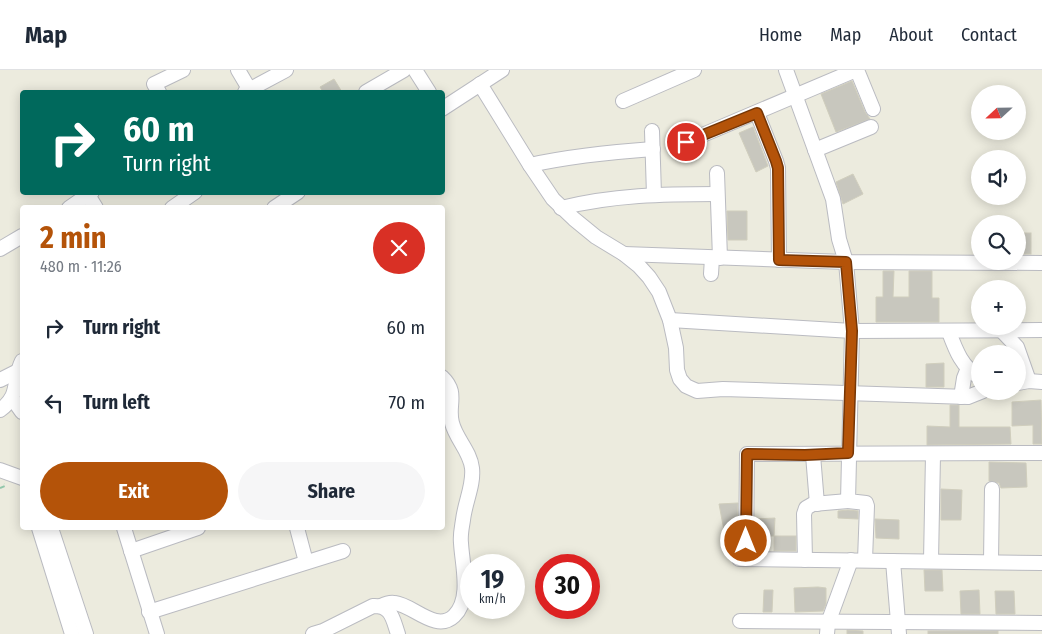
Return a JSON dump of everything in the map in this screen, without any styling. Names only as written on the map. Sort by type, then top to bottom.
[{"type":"street","points":[[158,90],[154,84],[183,70]]},
{"type":"street","points":[[238,70],[248,90]]},
{"type":"street","points":[[250,90],[286,70]]},
{"type":"street","points":[[369,90],[404,70]]},
{"type":"street","points":[[415,70],[428,90]]},
{"type":"street","points":[[445,107],[502,70]]},
{"type":"street","points":[[623,101],[694,70]]},
{"type":"street","points":[[786,70],[833,199],[839,239],[846,262],[852,331],[848,501]]},
{"type":"street","points":[[686,142],[856,70],[874,109]]},
{"type":"street","points":[[480,84],[553,199],[596,237],[624,254],[649,277],[659,292],[670,320],[676,348],[677,370],[680,379],[686,386],[697,390],[723,389],[971,396]]},
{"type":"street","points":[[757,113],[778,168],[779,260]]},
{"type":"street","points":[[816,150],[871,127]]},
{"type":"street","points":[[652,131],[654,195]]},
{"type":"street","points":[[530,165],[604,152],[653,149]]},
{"type":"street","points":[[711,274],[716,258],[717,173]]},
{"type":"street","points":[[561,208],[588,201],[654,195],[717,194]]},
{"type":"street","points":[[74,205],[88,195]]},
{"type":"street","points":[[176,205],[191,195]]},
{"type":"street","points":[[278,205],[294,195]]},
{"type":"street","points":[[0,249],[20,237]]},
{"type":"street","points":[[624,254],[846,262],[1042,263]]},
{"type":"street","points":[[670,320],[852,331],[971,332]]},
{"type":"street","points":[[1026,330],[1042,330]]},
{"type":"street","points":[[949,332],[955,350],[971,370]]},
{"type":"street","points":[[1006,335],[1017,346],[1030,382]]},
{"type":"street","points":[[0,380],[20,366]]},
{"type":"street","points":[[0,410],[12,398],[20,366]]},
{"type":"street","points":[[961,397],[964,378],[968,368]]},
{"type":"street","points":[[320,633],[374,606],[388,603],[396,603],[422,616],[440,622],[454,617],[459,610],[464,594],[465,579],[461,540],[463,516],[472,474],[472,464],[453,426],[451,418],[452,391],[445,380]]},
{"type":"street","points":[[12,398],[20,409]]},
{"type":"street","points":[[1042,454],[747,454],[742,558],[1042,563]]},
{"type":"street","points":[[814,455],[816,504]]},
{"type":"street","points":[[931,561],[933,455]]},
{"type":"street","points":[[0,470],[20,477]]},
{"type":"street","points":[[991,562],[992,489]]},
{"type":"street","points":[[805,560],[804,514],[806,508],[816,504],[848,501],[866,502],[865,560]]},
{"type":"street","points":[[40,530],[72,634]]},
{"type":"street","points":[[52,530],[86,634]]},
{"type":"street","points":[[125,530],[157,634]]},
{"type":"street","points":[[131,551],[192,530]]},
{"type":"street","points":[[298,530],[306,562]]},
{"type":"street","points":[[149,612],[343,551]]},
{"type":"street","points":[[828,628],[850,560]]},
{"type":"street","points":[[892,561],[898,628]]},
{"type":"street","points":[[381,606],[390,612],[398,634]]},
{"type":"street","points":[[740,622],[828,628],[898,628],[1042,623]]},
{"type":"building","points":[[334,79],[341,90],[322,90],[320,87]]},
{"type":"building","points":[[852,81],[865,112],[870,119],[836,132],[821,94]]},
{"type":"building","points":[[753,127],[768,166],[756,172],[739,133]]},
{"type":"building","points":[[853,174],[863,194],[843,204],[836,182]]},
{"type":"building","points":[[727,211],[747,211],[747,240],[728,240]]},
{"type":"building","points":[[1026,233],[1031,233],[1031,254],[1026,254]]},
{"type":"building","points":[[883,271],[894,271],[893,297],[909,297],[909,271],[932,271],[932,298],[939,298],[939,322],[876,322],[876,297],[883,297]]},
{"type":"building","points":[[944,363],[944,387],[926,387],[926,364]]},
{"type":"building","points":[[1041,400],[1042,444],[1033,444],[1033,425],[1012,426],[1012,402]]},
{"type":"building","points":[[950,405],[959,405],[959,427],[1010,427],[1011,444],[927,445],[927,426],[950,427]]},
{"type":"building","points":[[989,462],[1026,463],[1027,487],[1001,488],[999,483],[989,481]]},
{"type":"building","points":[[941,489],[962,490],[961,520],[941,520]]},
{"type":"building","points":[[738,503],[737,540],[726,541],[719,504]]},
{"type":"building","points":[[838,511],[858,511],[858,519],[838,518]]},
{"type":"building","points":[[775,518],[774,536],[755,536],[755,519]]},
{"type":"building","points":[[875,519],[899,520],[899,539],[876,538]]},
{"type":"building","points":[[774,536],[796,536],[796,551],[774,551]]},
{"type":"building","points":[[924,570],[942,570],[943,591],[925,591]]},
{"type":"building","points":[[794,588],[826,588],[826,604],[823,611],[795,612]]},
{"type":"building","points":[[764,590],[773,590],[772,612],[763,612]]},
{"type":"building","points":[[979,590],[980,614],[961,614],[960,591]]},
{"type":"building","points":[[995,591],[1014,591],[1015,614],[996,614]]},
{"type":"building","points":[[847,630],[863,631],[863,634],[847,634]]},
{"type":"building","points":[[928,631],[998,631],[998,634],[928,634]]},
{"type":"route","points":[[686,142],[757,113],[778,168],[779,260],[846,262],[852,331],[848,453],[805,455],[747,454],[746,541]]}]
